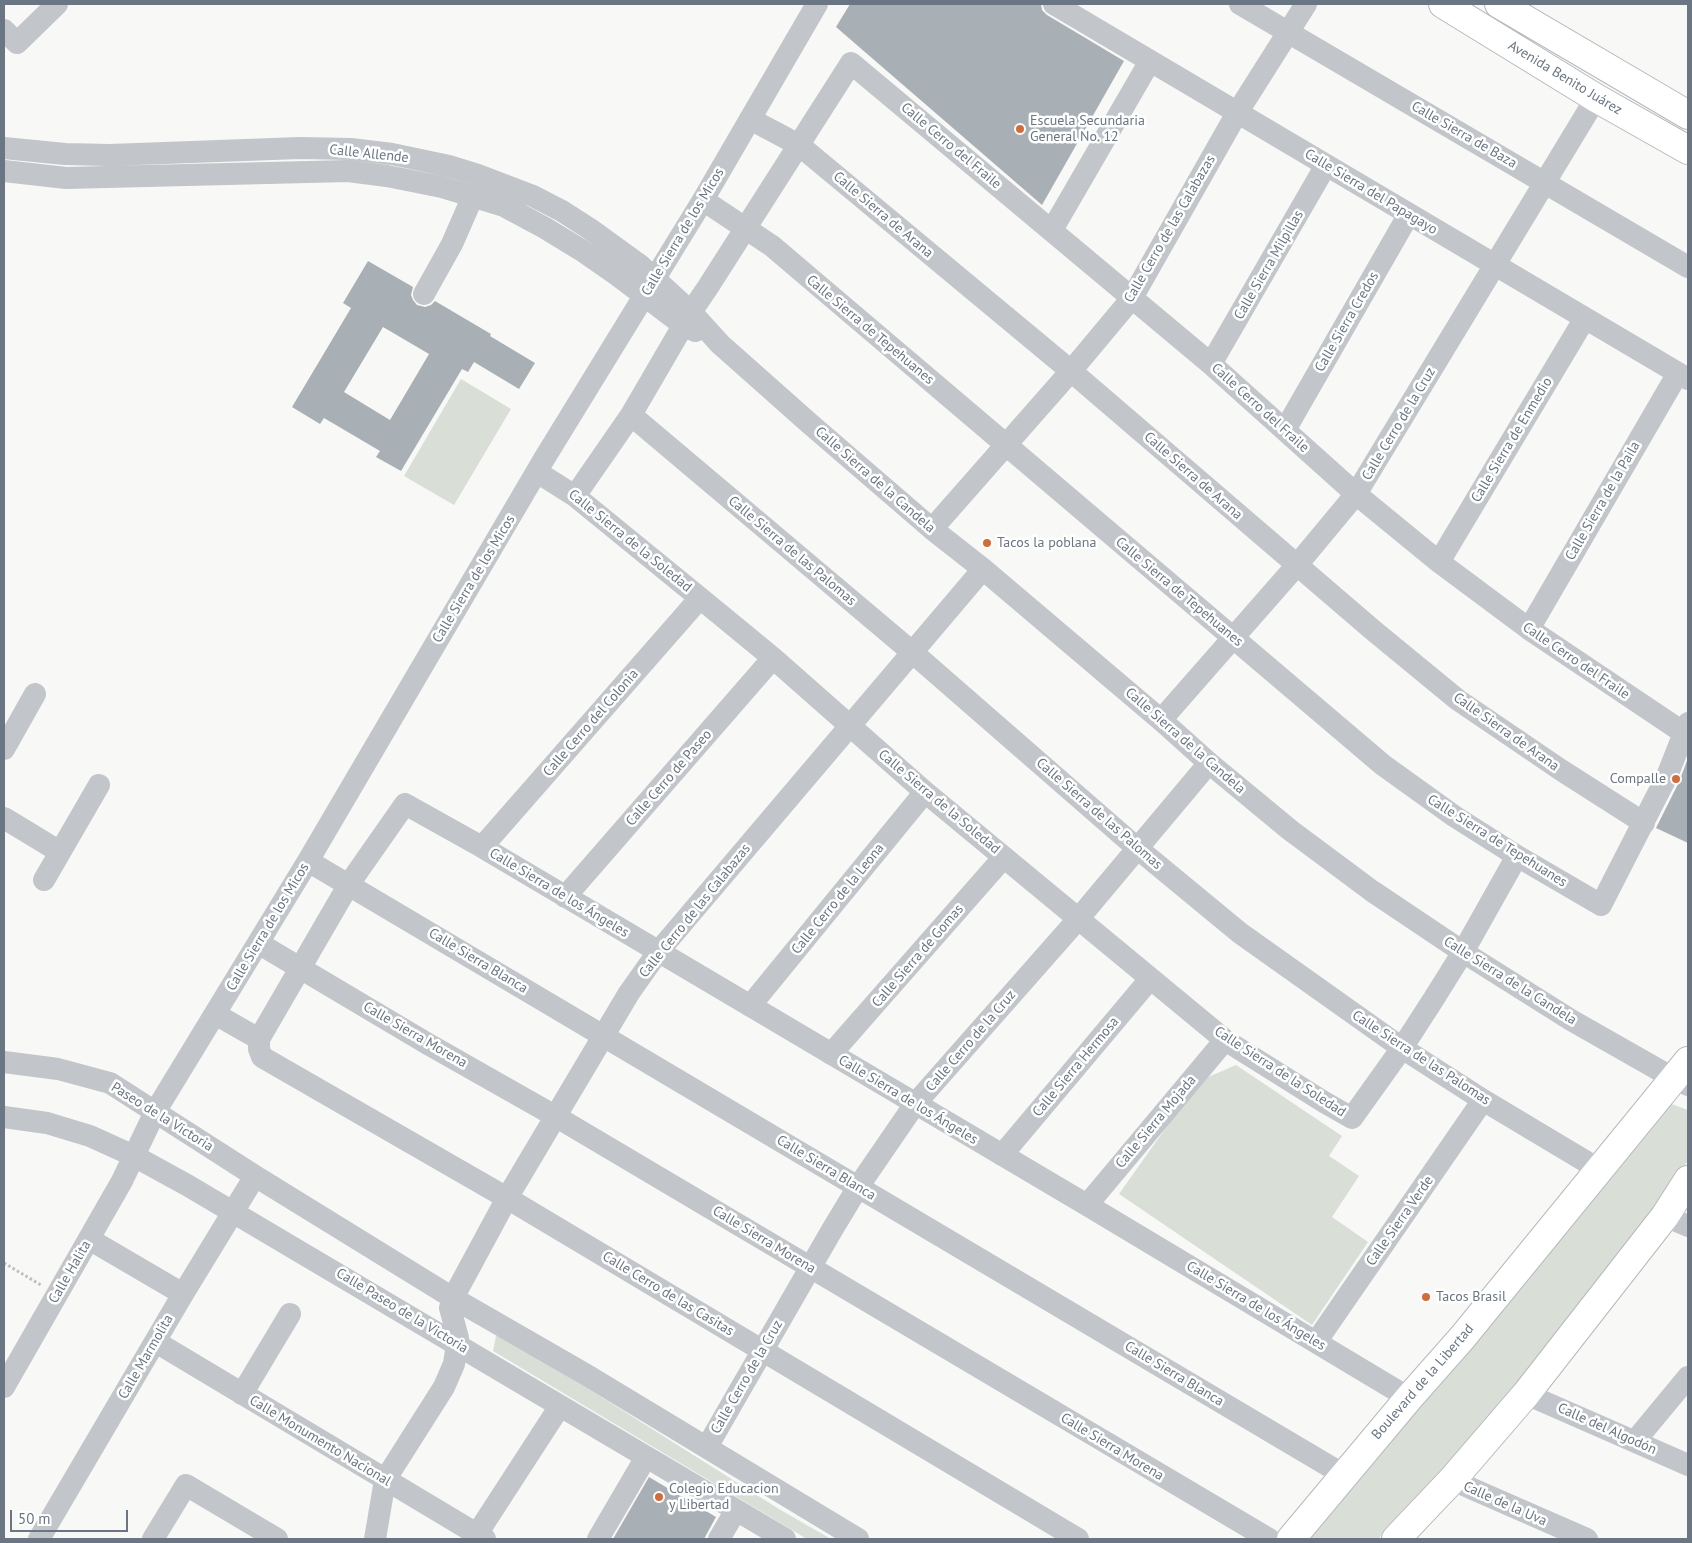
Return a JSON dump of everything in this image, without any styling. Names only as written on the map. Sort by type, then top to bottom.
[{"type":"main road","name":"Avenida Benito Juárez","points":[[1444,4],[1596,98],[1688,150]]},
{"type":"main road","points":[[1499,4],[1688,115]]},
{"type":"main road","name":"Boulevard de la Libertad","points":[[1291,1539],[1462,1338],[1600,1170],[1683,1075]]},
{"type":"main road","points":[[1396,1539],[1452,1480],[1677,1221],[1688,1180]]},
{"type":"street","points":[[4,30],[16,43],[57,4]]},
{"type":"street","name":"Calle Sierra de los Micos","points":[[134,1156],[155,1112],[308,861],[537,472],[703,200],[817,4]]},
{"type":"street","name":"Calle Sierra del Papagayo","points":[[1054,4],[1683,376]]},
{"type":"street","name":"Calle Sierra de Baza","points":[[1240,4],[1688,267]]},
{"type":"street","name":"Calle Cerro de las Calabazas","points":[[932,529],[1071,371],[1132,298],[1238,113],[1306,4]]},
{"type":"street","points":[[1052,230],[1150,61]]},
{"type":"street","name":"Calle Cerro del Fraile","points":[[799,144],[851,63],[1212,364],[1356,494],[1439,562],[1529,629],[1686,728]]},
{"type":"street","name":"Calle Cerro de la Cruz","points":[[1161,720],[1297,565],[1356,494],[1596,98]]},
{"type":"street","name":"Calle Sierra de Arana","points":[[750,119],[799,144],[1071,371],[1458,700],[1561,770],[1644,823]]},
{"type":"street","points":[[575,496],[631,415],[687,319],[799,144]]},
{"type":"street","name":"Calle Allende","points":[[4,148],[65,154],[110,155],[300,148],[351,149],[392,154],[449,166],[508,196],[562,211],[620,250],[650,288],[687,319]]},
{"type":"street","name":"Calle Sierra Milpillas","points":[[1212,364],[1326,165]]},
{"type":"street","name":"Calle Allende","points":[[4,171],[75,178],[348,170],[442,187],[473,196],[508,196]]},
{"type":"street","points":[[424,294],[452,244],[473,196]]},
{"type":"street","name":"Calle Sierra de Tepehuanes","points":[[703,200],[772,246],[1383,765],[1454,816],[1517,856],[1601,905],[1644,823]]},
{"type":"street","name":"Calle Sierra Credos","points":[[1285,430],[1408,214]]},
{"type":"street","name":"Calle Sierra de Enmedio","points":[[1439,562],[1584,318]]},
{"type":"street","name":"Calle Sierra de la Candela","points":[[687,319],[720,344],[932,529],[983,569],[1161,720],[1209,764],[1290,830],[1372,891],[1463,952],[1571,1020],[1683,1075]]},
{"type":"street","name":"Calle Sierra de la Paila","points":[[1529,629],[1683,376]]},
{"type":"street","name":"Calle Sierra de las Palomas","points":[[631,415],[912,652],[1138,848],[1240,933],[1402,1048],[1483,1100],[1600,1170]]},
{"type":"street","name":"Calle Sierra de la Soledad","points":[[537,472],[575,496],[773,658],[925,792],[1225,1040],[1352,1118],[1402,1048]]},
{"type":"street","name":"Calle Cerro de las Calabazas","points":[[453,1298],[507,1198],[555,1116],[629,993],[658,952],[983,569]]},
{"type":"street","name":"Calle Cerro del Colonia","points":[[482,848],[700,598]]},
{"type":"street","name":"Calle Cerro de Paseo","points":[[565,897],[773,658]]},
{"type":"street","points":[[4,749],[35,694]]},
{"type":"street","points":[[1644,823],[1667,776],[1686,728]]},
{"type":"street","name":"Calle Cerro de la Cruz","points":[[707,1447],[858,1188],[915,1104],[1079,918],[1209,764]]},
{"type":"street","points":[[44,880],[99,785]]},
{"type":"street","name":"Calle Cerro de la Leona","points":[[750,1006],[925,792]]},
{"type":"street","name":"Calle Sierra de los Ángeles","points":[[350,884],[405,804],[832,1054],[1409,1398]]},
{"type":"street","points":[[4,818],[60,852]]},
{"type":"street","points":[[1402,1048],[1463,952],[1517,856]]},
{"type":"street","name":"Calle Sierra de Gomas","points":[[832,1054],[1004,857]]},
{"type":"street","name":"Calle Sierra Blanca","points":[[308,861],[350,884],[858,1188],[1344,1475]]},
{"type":"street","points":[[259,1044],[300,967],[350,884]]},
{"type":"street","name":"Calle Sierra Morena","points":[[258,943],[428,1044],[555,1116],[1269,1539]]},
{"type":"street","name":"Calle Sierra Hermosa","points":[[1002,1155],[1150,979]]},
{"type":"street","name":"Calle Cerro de las Casitas","points":[[215,1014],[259,1044],[262,1057],[507,1198],[1078,1539]]},
{"type":"street","name":"Calle Sierra Mojada","points":[[1087,1205],[1225,1040]]},
{"type":"street","name":"Paseo de la Victoria","points":[[4,1062],[58,1069],[110,1083],[255,1176]]},
{"type":"street","name":"Calle Sierra Verde","points":[[1316,1342],[1483,1100]]},
{"type":"street","name":"Calle Paseo de la Victoria","points":[[4,1117],[47,1123],[90,1136],[134,1156],[233,1211],[785,1539]]},
{"type":"street","name":"Calle Halita","points":[[4,1387],[122,1181],[134,1156]]},
{"type":"street","points":[[255,1176],[453,1298],[707,1447],[858,1539]]},
{"type":"street","name":"Calle Marmolita","points":[[39,1539],[183,1294],[255,1176]]},
{"type":"street","points":[[89,1239],[183,1294]]},
{"type":"street","points":[[375,1539],[385,1480],[444,1387],[454,1364],[458,1338],[450,1308],[453,1298]]},
{"type":"street","points":[[242,1394],[290,1314]]},
{"type":"street","name":"Calle Monumento Nacional","points":[[156,1342],[481,1537]]},
{"type":"street","points":[[1635,1441],[1688,1376]]},
{"type":"street","name":"Calle del Algodón","points":[[1526,1394],[1688,1465]]},
{"type":"street","points":[[481,1537],[560,1406]]},
{"type":"street","points":[[598,1539],[646,1457]]},
{"type":"street","name":"Calle de la Uva","points":[[1452,1480],[1587,1539]]},
{"type":"street","points":[[152,1539],[186,1485],[277,1539]]},
{"type":"street","points":[[719,1539],[736,1510]]},
{"type":"path","points":[[4,1263],[57,1294]]},
{"type":"shaded area","points":[[461,379],[511,409],[454,505],[404,476]]},
{"type":"shaded area","points":[[1236,1065],[1342,1136],[1329,1156],[1359,1176],[1332,1217],[1368,1242],[1312,1325],[1119,1194],[1199,1081]]},
{"type":"shaded area","points":[[1666,1102],[1688,1110],[1688,1161],[1626,1247],[1513,1388],[1449,1463],[1378,1539],[1298,1539]]},
{"type":"shaded area","points":[[503,1335],[779,1509],[831,1539],[807,1539],[493,1351],[496,1336]]},
{"type":"building","name":"Escuela Secundaria General No. 12","points":[[850,4],[1041,4],[1042,10],[1047,15],[1124,61],[1042,205],[836,27]]},
{"type":"building","points":[[368,261],[413,287],[411,295],[417,305],[425,307],[435,301],[535,363],[519,389],[474,362],[468,372],[462,369],[401,471],[376,457],[380,451],[324,418],[320,424],[292,407],[351,308],[343,303]],"holes":[[[383,327],[429,354],[390,420],[344,392]]]},
{"type":"building","points":[[1688,758],[1688,843],[1656,828],[1679,782]]},
{"type":"building","name":"Colegio Educacion y Libertad","points":[[649,1477],[716,1517],[704,1539],[613,1539]]},
{"type":"place","name":"Escuela Secundaria General No. 12","points":[[1020,129]]},
{"type":"place","name":"Tacos la poblana","points":[[987,543]]},
{"type":"place","name":"Compalle","points":[[1676,779]]},
{"type":"place","name":"Tacos Brasil","points":[[1426,1297]]},
{"type":"place","name":"Colegio Educacion y Libertad","points":[[659,1497]]}]
